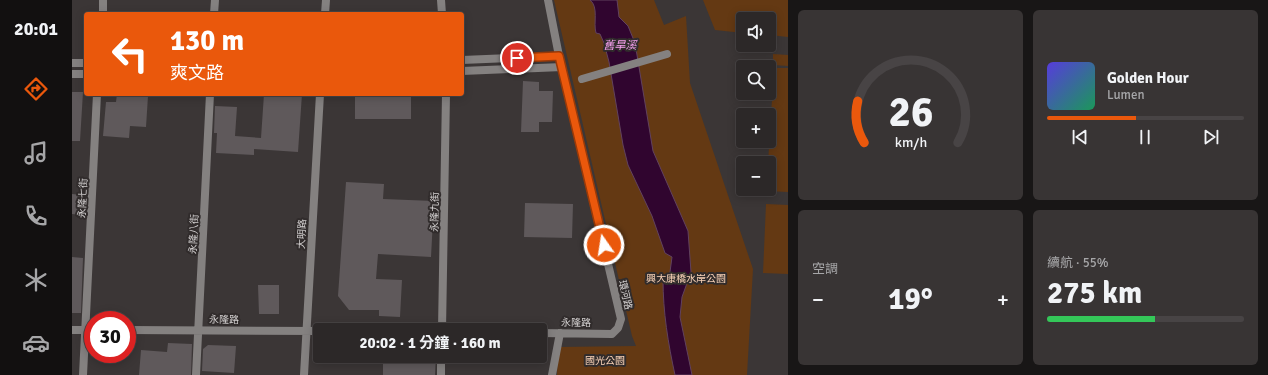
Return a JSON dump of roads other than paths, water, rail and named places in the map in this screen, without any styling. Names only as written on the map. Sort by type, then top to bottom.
[{"type":"street","points":[[102,12],[103,0]]},
{"type":"street","points":[[214,12],[215,0]]},
{"type":"street","points":[[325,12],[326,0]]},
{"type":"street","points":[[441,0],[442,12]]},
{"type":"street","name":"環河路","points":[[548,0],[559,56],[620,319],[618,328],[612,334]]},
{"type":"street","points":[[582,79],[667,54]]},
{"type":"street","points":[[464,60],[559,56]]},
{"type":"street","points":[[72,63],[84,63]]},
{"type":"street","points":[[464,71],[562,67]]},
{"type":"street","points":[[72,74],[84,74]]},
{"type":"street","name":"永隆七街","points":[[91,311],[97,96]]},
{"type":"street","name":"永隆八街","points":[[196,375],[210,96]]},
{"type":"street","name":"大明路","points":[[304,375],[320,96]]},
{"type":"street","name":"永隆九街","points":[[442,323],[446,96]]},
{"type":"street","points":[[72,330],[84,330]]},
{"type":"street","name":"永隆路","points":[[136,330],[313,331]]},
{"type":"street","name":"永隆路","points":[[547,333],[612,334]]},
{"type":"street","points":[[552,375],[560,333]]},
{"type":"street","name":"永隆七街","points":[[83,375],[85,363]]},
{"type":"street","points":[[441,375],[442,363]]},
{"type":"water","name":"舊旱溪","points":[[590,0],[617,0],[619,17],[628,26],[635,43],[653,151],[688,231],[691,272],[682,297],[680,317],[692,375],[675,375],[666,327],[663,291],[663,279],[670,272],[672,257],[665,253],[652,216],[628,165],[623,145],[609,62],[600,34],[596,33],[595,11],[593,3]]},
{"type":"park label","name":"興大康橋水岸公園","points":[[686,279]]},
{"type":"park label","name":"國光公園","points":[[605,361]]}]
